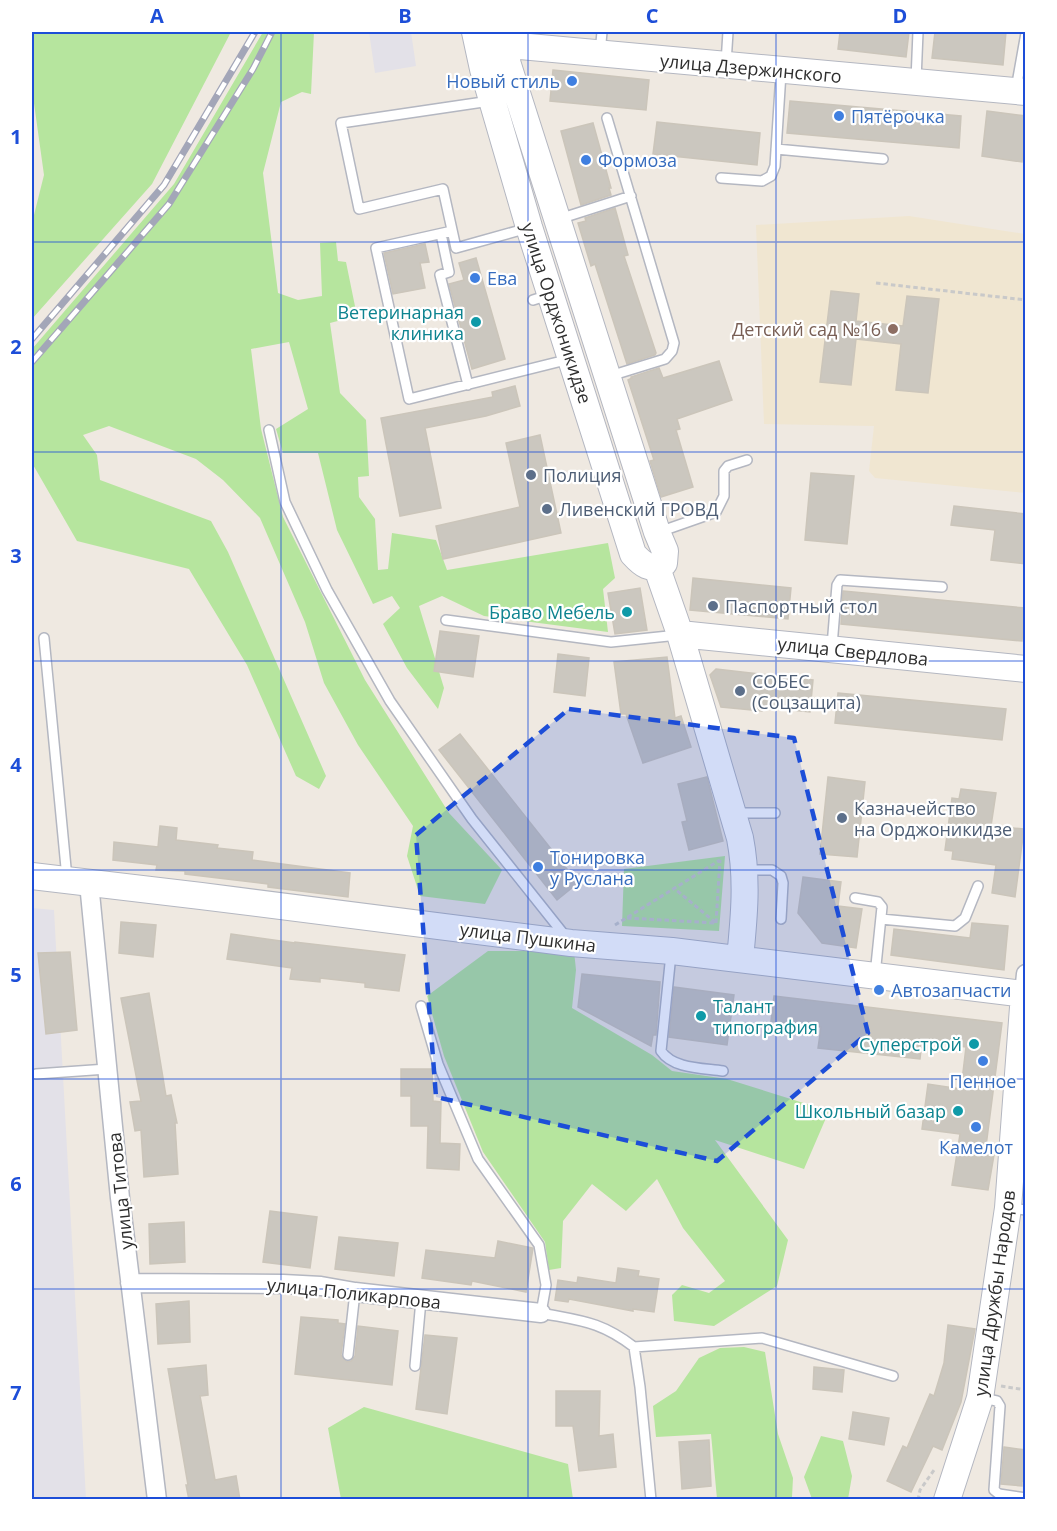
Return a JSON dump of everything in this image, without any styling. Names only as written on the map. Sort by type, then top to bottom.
[{"type":"street","name":"улица Дзержинского","points":[[488,37],[601,43],[726,65],[1021,92]]},
{"type":"street","name":"улица Орджоникидзе","points":[[488,37],[558,219],[665,551],[664,563],[657,568],[641,563],[633,554],[571,358],[542,297],[530,227],[492,100],[488,37]]},
{"type":"street","name":"улица Орджоникидзе","points":[[657,568],[680,634],[733,813],[745,870],[746,894],[740,959]]},
{"type":"street","name":"улица Свердлова","points":[[680,634],[1026,669]]},
{"type":"street","name":"улица Пушкина","points":[[32,876],[571,943],[672,951],[875,977],[1025,988]]},
{"type":"street","name":"улица Титова","points":[[78,882],[107,1069],[130,1283],[157,1500]]},
{"type":"street","name":"улица Дружбы Народов","points":[[947,1500],[980,1398],[1017,1209],[1025,988]]},
{"type":"street","name":"улица Поликарпова","points":[[130,1283],[321,1286],[355,1293],[541,1313]]},
{"type":"lane","points":[[726,65],[728,32]]},
{"type":"lane","points":[[916,82],[918,32]]},
{"type":"lane","points":[[1021,92],[1026,33]]},
{"type":"lane","points":[[721,178],[758,181],[769,178],[775,166],[781,70]]},
{"type":"lane","points":[[492,100],[342,123],[359,209],[443,189],[456,248],[530,227]]},
{"type":"lane","points":[[607,118],[671,330],[673,346],[665,359],[608,377]]},
{"type":"lane","points":[[776,149],[883,159]]},
{"type":"lane","points":[[558,219],[631,196]]},
{"type":"lane","points":[[452,231],[375,248],[409,399],[571,358]]},
{"type":"lane","points":[[441,234],[449,272],[440,275],[468,385]]},
{"type":"lane","points":[[269,430],[285,502],[327,590],[390,700],[472,819],[571,943]]},
{"type":"lane","points":[[657,532],[716,512],[724,496],[725,469],[747,460]]},
{"type":"lane","points":[[832,649],[837,585],[840,580],[942,587]]},
{"type":"lane","points":[[446,620],[611,642],[680,634]]},
{"type":"lane","points":[[44,638],[78,882]]},
{"type":"lane","points":[[733,813],[775,813]]},
{"type":"lane","points":[[745,870],[772,870],[781,876],[783,883],[781,920]]},
{"type":"lane","points":[[881,919],[955,926],[965,918],[978,886]]},
{"type":"lane","points":[[855,898],[881,904],[875,977]]},
{"type":"lane","points":[[672,951],[661,1051],[676,1063],[723,1071]]},
{"type":"lane","points":[[421,1006],[438,1064],[478,1159],[539,1245],[546,1285],[541,1313],[593,1323],[616,1333],[634,1347],[762,1338],[893,1376]]},
{"type":"lane","points":[[36,1074],[107,1069]]},
{"type":"lane","points":[[348,1355],[355,1293]]},
{"type":"lane","points":[[415,1366],[421,1300]]},
{"type":"lane","points":[[634,1347],[651,1500]]},
{"type":"lane","points":[[980,1398],[997,1401],[1000,1406],[994,1490],[999,1494],[1026,1497]]},
{"type":"path","points":[[876,283],[1026,300]]},
{"type":"path","points":[[612,927],[720,860],[716,923]]},
{"type":"path","points":[[675,889],[716,923]]},
{"type":"path","points":[[626,918],[716,923]]},
{"type":"highlighted area","points":[[569,709],[794,738],[868,1033],[717,1161],[436,1097],[416,835]]},
{"type":"shaded area","points":[[369,32],[411,32],[416,66],[375,73]]},
{"type":"shaded area","name":"Детский сад №16","points":[[909,216],[1025,234],[1025,493],[875,478],[869,471],[874,426],[764,424],[756,225]]},
{"type":"shaded area","points":[[32,908],[54,910],[86,1499],[32,1499]]},
{"type":"green space","points":[[32,32],[231,32],[152,184],[32,319],[32,223],[44,175],[32,89]]},
{"type":"green space","points":[[263,32],[314,32],[311,94],[302,92],[281,102],[263,173],[278,293],[298,300],[322,296],[320,243],[336,242],[338,261],[346,262],[357,316],[330,323],[340,393],[366,420],[369,476],[358,477],[359,497],[375,519],[378,570],[388,569],[392,533],[436,540],[447,570],[608,543],[615,578],[603,589],[608,632],[484,616],[442,596],[419,606],[444,688],[438,709],[407,668],[383,624],[400,608],[392,596],[373,604],[337,530],[318,453],[283,453],[276,429],[308,409],[289,342],[251,349],[261,429],[283,517],[365,680],[449,813],[502,870],[485,904],[420,896],[407,856],[413,826],[358,745],[324,683],[305,622],[260,518],[223,480],[196,459],[109,426],[83,435],[97,455],[100,480],[211,521],[228,552],[326,776],[319,789],[296,776],[247,665],[189,569],[77,541],[32,463],[32,349],[174,184]]},
{"type":"green space","points":[[725,856],[719,931],[622,926],[624,869]]},
{"type":"green space","points":[[488,951],[574,951],[576,970],[572,1008],[652,1055],[672,1071],[727,1079],[829,1111],[804,1169],[715,1140],[788,1240],[777,1286],[714,1326],[674,1321],[672,1295],[682,1285],[709,1293],[725,1281],[683,1228],[657,1179],[626,1211],[592,1184],[563,1221],[561,1268],[549,1270],[545,1242],[483,1152],[444,1056],[427,996]]},
{"type":"green space","points":[[744,1347],[765,1352],[778,1434],[793,1478],[792,1497],[771,1500],[717,1499],[711,1434],[656,1437],[653,1406],[676,1391],[699,1358],[720,1348]]},
{"type":"green space","points":[[364,1407],[568,1464],[573,1499],[341,1499],[328,1428]]},
{"type":"green space","points":[[821,1436],[843,1441],[852,1476],[848,1499],[812,1499],[804,1477]]},
{"type":"building","points":[[840,32],[909,32],[906,57],[838,49]]},
{"type":"building","points":[[935,32],[1006,32],[1003,65],[932,58]]},
{"type":"building","points":[[553,70],[649,80],[646,110],[550,101]]},
{"type":"building","points":[[790,101],[961,116],[959,148],[787,133]]},
{"type":"building","points":[[987,111],[1026,116],[1026,154],[1023,154],[1022,162],[982,156]]},
{"type":"building","points":[[657,122],[760,133],[757,165],[653,154]]},
{"type":"building","name":"Формоза","points":[[593,123],[611,195],[581,205],[561,131]]},
{"type":"building","points":[[615,208],[628,255],[624,256],[656,353],[627,364],[595,264],[591,266],[578,223],[586,221],[585,218]]},
{"type":"building","points":[[425,244],[429,262],[420,263],[425,288],[393,294],[384,253]]},
{"type":"building","name":"Ветеринарная клиника","points":[[476,258],[505,359],[472,369],[449,284],[464,280],[459,263]]},
{"type":"building","points":[[831,291],[859,294],[856,321],[903,326],[907,296],[939,299],[928,393],[896,390],[901,344],[856,339],[851,385],[820,382]]},
{"type":"building","points":[[719,361],[732,400],[677,419],[680,429],[676,430],[693,487],[661,497],[650,461],[654,460],[628,380],[659,368],[663,378]]},
{"type":"building","points":[[515,386],[520,406],[486,416],[425,428],[441,508],[400,516],[381,418],[493,397],[492,392]]},
{"type":"building","name":"Полиция","points":[[540,435],[561,533],[443,559],[436,526],[520,507],[506,443]]},
{"type":"building","points":[[811,473],[854,476],[847,544],[805,540]]},
{"type":"building","points":[[954,506],[1026,514],[1026,564],[991,560],[995,530],[951,525]]},
{"type":"building","points":[[693,578],[791,588],[788,619],[690,610]]},
{"type":"building","name":"Браво Мебель","points":[[640,588],[647,630],[615,634],[608,593]]},
{"type":"building","points":[[843,591],[1025,608],[1022,641],[841,624]]},
{"type":"building","points":[[440,631],[479,636],[473,677],[434,671]]},
{"type":"building","points":[[558,654],[589,658],[585,696],[554,692]]},
{"type":"building","points":[[667,657],[675,718],[681,716],[691,747],[643,763],[626,714],[621,714],[614,662]]},
{"type":"building","points":[[716,669],[813,680],[810,712],[763,707],[762,711],[721,707],[710,675]]},
{"type":"building","points":[[838,693],[1006,709],[1002,740],[835,723]]},
{"type":"building","points":[[460,734],[578,883],[557,900],[439,750]]},
{"type":"building","points":[[707,777],[723,841],[689,850],[682,822],[687,821],[678,784]]},
{"type":"building","name":"Казначейство на Орджоникидзе","points":[[828,777],[865,782],[857,857],[820,854]]},
{"type":"building","points":[[961,789],[996,793],[991,826],[1024,829],[1015,897],[992,893],[996,865],[952,859],[953,851],[945,850],[952,798],[959,799]]},
{"type":"building","points":[[160,826],[177,828],[176,840],[253,852],[252,860],[350,873],[348,897],[185,874],[185,871],[156,870],[157,865],[113,860],[114,842],[158,847]]},
{"type":"building","points":[[803,877],[841,882],[838,906],[862,909],[856,948],[822,943],[798,913]]},
{"type":"building","points":[[121,922],[156,925],[153,957],[119,953]]},
{"type":"building","points":[[972,923],[1008,926],[1004,970],[891,955],[894,929],[970,938]]},
{"type":"building","points":[[231,934],[405,955],[399,991],[365,987],[365,983],[320,978],[320,982],[290,979],[292,968],[227,959]]},
{"type":"building","points":[[70,952],[77,1030],[46,1034],[38,953]]},
{"type":"building","points":[[582,974],[660,982],[656,1035],[653,1035],[651,1046],[578,1007]]},
{"type":"building","name":"Талант типография","points":[[674,987],[734,995],[727,1045],[669,1037]]},
{"type":"building","points":[[149,993],[166,1096],[171,1095],[177,1123],[175,1123],[178,1174],[144,1177],[141,1130],[135,1131],[130,1102],[141,1101],[121,998]]},
{"type":"building","points":[[774,996],[1002,1023],[985,1154],[994,1155],[988,1190],[952,1185],[960,1134],[922,1129],[928,1084],[961,1089],[966,1047],[922,1041],[920,1059],[818,1048],[821,1027],[771,1021]]},
{"type":"building","points":[[401,1069],[432,1069],[433,1101],[441,1102],[440,1143],[460,1144],[459,1170],[427,1168],[428,1126],[411,1126],[411,1096],[401,1096]]},
{"type":"building","points":[[270,1211],[317,1217],[310,1268],[263,1262]]},
{"type":"building","points":[[184,1222],[185,1262],[150,1264],[149,1224]]},
{"type":"building","points":[[339,1237],[398,1243],[394,1276],[335,1269]]},
{"type":"building","points":[[498,1241],[533,1248],[526,1292],[472,1281],[471,1285],[422,1278],[426,1250],[495,1258]]},
{"type":"building","points":[[618,1268],[639,1271],[638,1276],[659,1279],[654,1312],[633,1309],[633,1311],[569,1299],[568,1302],[555,1300],[558,1280],[577,1283],[578,1277],[616,1283]]},
{"type":"building","points":[[189,1301],[190,1342],[158,1344],[156,1304]]},
{"type":"building","points":[[301,1317],[338,1320],[338,1323],[345,1324],[341,1355],[347,1362],[355,1356],[358,1326],[398,1331],[392,1385],[295,1374]]},
{"type":"building","points":[[948,1325],[975,1329],[961,1402],[942,1450],[933,1446],[911,1492],[887,1481],[903,1446],[907,1448],[930,1394],[934,1396],[944,1363]]},
{"type":"building","points":[[425,1335],[457,1338],[447,1414],[416,1409]]},
{"type":"building","points":[[206,1365],[208,1395],[200,1396],[215,1480],[236,1476],[240,1500],[189,1500],[168,1369]]},
{"type":"building","points":[[814,1367],[844,1370],[842,1392],[813,1389]]},
{"type":"building","points":[[556,1391],[600,1391],[599,1436],[613,1434],[616,1467],[579,1471],[573,1426],[556,1426]]},
{"type":"building","points":[[853,1412],[889,1418],[884,1445],[849,1439]]},
{"type":"building","points":[[709,1440],[711,1486],[682,1489],[679,1442]]},
{"type":"building","points":[[1004,1447],[1026,1450],[1026,1482],[1022,1481],[1022,1486],[1001,1484]]},
{"type":"railway","points":[[32,339],[164,185],[255,32]]},
{"type":"railway","points":[[32,362],[169,204],[253,69],[272,32]]},
{"type":"place","name":"Новый стиль","points":[[572,81]]},
{"type":"place","name":"Пятёрочка","points":[[839,116]]},
{"type":"place","name":"Формоза","points":[[586,160]]},
{"type":"place","name":"Ева","points":[[475,278]]},
{"type":"place","name":"Ветеринарная клиника","points":[[476,322]]},
{"type":"place","name":"Детский сад №16","points":[[893,329]]},
{"type":"place","name":"Полиция","points":[[531,475]]},
{"type":"place","name":"Ливенский ГРОВД","points":[[547,509]]},
{"type":"place","name":"Паспортный стол","points":[[713,606]]},
{"type":"place","name":"Браво Мебель","points":[[627,612]]},
{"type":"place","name":"СОБЕС (Соцзащита)","points":[[740,691]]},
{"type":"place","name":"Казначейство на Орджоникидзе","points":[[842,818]]},
{"type":"place","name":"Тонировка у Руслана","points":[[538,867]]},
{"type":"place","name":"Автозапчасти","points":[[879,990]]},
{"type":"place","name":"Талант типография","points":[[701,1016]]},
{"type":"place","name":"Суперстрой","points":[[974,1044]]},
{"type":"place","name":"Пенное","points":[[983,1061]]},
{"type":"place","name":"Школьный базар","points":[[958,1111]]},
{"type":"place","name":"Камелот","points":[[976,1127]]}]
